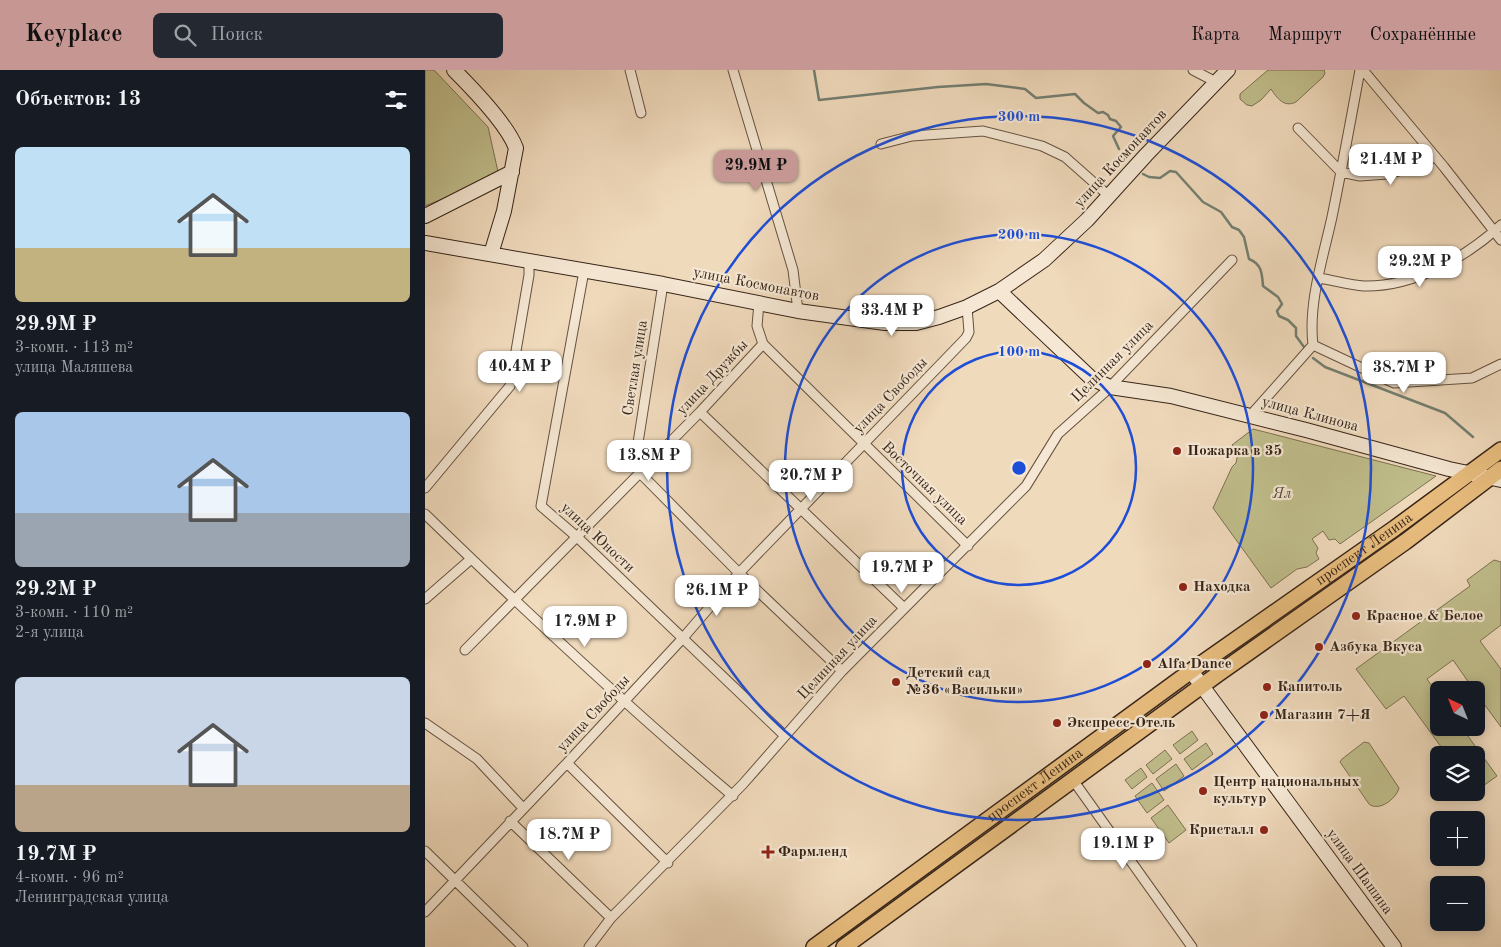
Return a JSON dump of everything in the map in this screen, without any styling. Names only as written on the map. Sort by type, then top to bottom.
[{"type":"main road","name":"улица Космонавтов","points":[[425,243],[663,284],[798,311],[885,323],[916,322],[939,317],[967,307],[999,291],[1044,260],[1087,220],[1213,76],[1228,70]]},
{"type":"main road","points":[[460,72],[513,139],[516,148],[504,211],[491,254]]},
{"type":"main road","points":[[425,216],[512,172]]},
{"type":"main road","name":"улица Клинова","points":[[999,291],[1091,378],[1110,387],[1171,396],[1470,474],[1497,476]]},
{"type":"main road","name":"проспект Ленина","points":[[814,947],[1191,671],[1395,528],[1501,450]]},
{"type":"main road","name":"проспект Ленина","points":[[845,947],[1202,686],[1497,476]]},
{"type":"main road","name":"улица Шашина","points":[[1191,671],[1394,947]]},
{"type":"main road","points":[[916,872],[927,887]]},
{"type":"street","points":[[630,70],[641,113]]},
{"type":"street","points":[[733,70],[793,270],[798,311]]},
{"type":"street","points":[[1193,70],[1213,76]]},
{"type":"street","points":[[1362,70],[1434,157],[1498,228],[1501,240]]},
{"type":"street","points":[[1250,416],[1313,345],[1311,327],[1319,278],[1362,70]]},
{"type":"street","points":[[1299,128],[1341,172],[1360,176],[1387,174],[1414,167],[1434,157]]},
{"type":"street","points":[[881,144],[912,136],[983,131],[1041,146],[1065,156],[1109,196]]},
{"type":"street","points":[[1319,278],[1363,286],[1391,284],[1412,278],[1445,264],[1471,249],[1498,228]]},
{"type":"street","name":"Целинная улица","points":[[589,947],[611,918],[733,796],[842,671],[1026,486],[1058,434],[1110,387],[1232,260]]},
{"type":"street","points":[[425,488],[510,386],[529,275],[529,261]]},
{"type":"street","name":"улица Юности","points":[[585,270],[541,506],[577,537],[785,736]]},
{"type":"street","name":"Светлая улица","points":[[641,473],[637,463],[637,449],[663,284]]},
{"type":"street","points":[[759,303],[757,326],[763,344]]},
{"type":"street","name":"улица Свободы","points":[[425,912],[683,638],[739,573],[966,338],[969,332],[967,307]]},
{"type":"street","name":"улица Дружбы","points":[[465,650],[701,412],[763,344]]},
{"type":"street","name":"Восточная улица","points":[[763,344],[968,546]]},
{"type":"street","points":[[1313,345],[1394,383],[1472,378],[1501,364]]},
{"type":"street","points":[[701,412],[904,608]]},
{"type":"street","points":[[641,473],[739,573],[842,671]]},
{"type":"street","points":[[425,514],[515,601],[689,759],[733,796]]},
{"type":"street","points":[[425,599],[471,559]]},
{"type":"street","points":[[425,723],[477,759],[523,808]]},
{"type":"street","points":[[567,763],[668,862]]},
{"type":"street","points":[[1073,780],[1192,947]]},
{"type":"street","points":[[510,821],[611,918]]},
{"type":"street","points":[[425,851],[523,947]]},
{"type":"green space","points":[[425,70],[434,70],[488,127],[499,176],[425,206]]},
{"type":"green space","points":[[1268,70],[1324,70],[1325,73],[1323,77],[1292,104],[1284,103],[1278,99],[1271,89],[1261,100],[1252,106],[1247,105],[1240,99],[1240,94]]},
{"type":"green space","name":"Ял","points":[[1253,429],[1436,476],[1340,544],[1335,539],[1329,540],[1323,531],[1312,539],[1318,548],[1316,553],[1319,559],[1307,567],[1297,569],[1271,588],[1213,508],[1232,467],[1236,463],[1238,453],[1232,445]]},
{"type":"green space","points":[[1494,560],[1501,562],[1501,625],[1480,641],[1501,669],[1501,727],[1485,705],[1485,681],[1468,681],[1453,660],[1427,679],[1430,683],[1430,732],[1404,696],[1386,709],[1356,669],[1470,586],[1467,580]]},
{"type":"green space","points":[[1192,731],[1198,740],[1180,754],[1173,745]]},
{"type":"green space","points":[[1433,736],[1468,736],[1475,746],[1440,746]]},
{"type":"green space","points":[[1364,742],[1369,743],[1399,788],[1391,800],[1382,805],[1373,806],[1369,804],[1340,762]]},
{"type":"green space","points":[[1206,743],[1213,754],[1192,770],[1184,759]]},
{"type":"green space","points":[[1165,750],[1172,759],[1153,774],[1146,765]]},
{"type":"green space","points":[[1485,760],[1497,776],[1485,785]]},
{"type":"green space","points":[[1176,764],[1184,776],[1164,791],[1156,779]]},
{"type":"green space","points":[[1141,768],[1147,777],[1132,789],[1125,780]]},
{"type":"green space","points":[[1152,783],[1164,800],[1147,813],[1135,796]]},
{"type":"green space","points":[[1168,805],[1186,830],[1169,843],[1151,818]]},
{"type":"waterway","points":[[814,70],[819,100],[938,87],[986,84],[1025,89],[1036,98],[1075,94],[1098,113],[1103,112],[1108,115],[1110,119],[1116,121],[1121,127],[1113,136],[1119,149]]},
{"type":"waterway","points":[[1143,174],[1149,177],[1160,178],[1170,171],[1176,172],[1203,202],[1221,212],[1232,227],[1239,230],[1244,237],[1249,259],[1257,264],[1261,270],[1263,286],[1278,297],[1282,304],[1277,311],[1279,316],[1288,320],[1296,328],[1296,336],[1304,347]]},
{"type":"waterway","points":[[1313,358],[1325,367],[1445,413],[1473,437]]},
{"type":"place","name":"Пожарка в 35","points":[[1177,451]]},
{"type":"place","name":"Находка","points":[[1183,587]]},
{"type":"place","name":"Красное & Белое","points":[[1356,616]]},
{"type":"place","name":"Азбука Вкуса","points":[[1319,647]]},
{"type":"place","name":"Alfa Dance","points":[[1147,664]]},
{"type":"place","name":"Детский сад №36 «Васильки»","points":[[896,682]]},
{"type":"place","name":"Капитоль","points":[[1267,687]]},
{"type":"place","name":"Магазин 7+Я","points":[[1264,715]]},
{"type":"place","name":"Экспресс-Отель","points":[[1057,723]]},
{"type":"place","name":"Центр национальных культур","points":[[1203,791]]},
{"type":"place","name":"Кристалл","points":[[1264,830]]},
{"type":"place","name":"Фармленд","points":[[768,852]]}]
